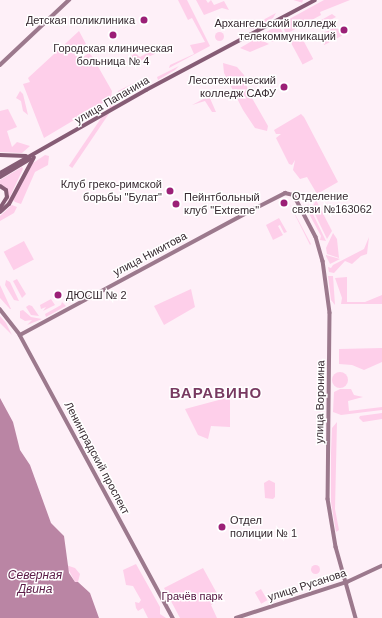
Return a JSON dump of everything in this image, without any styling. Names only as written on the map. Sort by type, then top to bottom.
[{"type":"main road","name":"улица Папанина","points":[[0,173],[156,84],[315,0]]},
{"type":"main road","points":[[0,155],[21,157],[33,155]]},
{"type":"main road","name":"улица Папанина","points":[[0,177],[33,155]]},
{"type":"main road","points":[[0,212],[10,202],[33,155]]},
{"type":"main road","points":[[0,186],[6,190],[7,197],[0,208]]},
{"type":"street","points":[[0,65],[69,0]]},
{"type":"street","name":"улица Никитова","points":[[20,334],[254,209],[290,193]]},
{"type":"street","name":"улица Воронина","points":[[290,193],[301,206],[316,237],[323,261],[330,313],[328,499],[336,547],[356,618]]},
{"type":"street","name":"Ленинградский проспект","points":[[0,309],[20,334],[173,618]]},
{"type":"street","name":"улица Русанова","points":[[236,618],[347,582],[382,566]]},
{"type":"green space","points":[[178,0],[187,0],[210,46],[169,68],[170,65],[194,54],[190,45],[205,42],[192,18],[188,20]]},
{"type":"green space","points":[[196,0],[206,0],[208,3],[211,0],[214,5],[224,1],[229,10],[222,8],[204,15]]},
{"type":"green space","points":[[293,0],[303,0],[302,3]]},
{"type":"green space","points":[[324,0],[350,0],[320,12],[321,15],[288,33],[285,32],[282,23]]},
{"type":"green space","points":[[276,13],[273,18],[253,29],[248,28]]},
{"type":"green space","points":[[332,14],[336,17],[313,29],[314,24]]},
{"type":"green space","points":[[278,25],[284,34],[283,36],[273,42],[260,36]]},
{"type":"green space","points":[[337,26],[342,36],[324,45],[319,35]]},
{"type":"green space","points":[[79,31],[86,44],[74,54],[80,59],[89,53],[92,56],[112,91],[111,98],[44,138],[23,84],[30,82],[28,78]]},
{"type":"green space","points":[[219,31],[224,36],[219,41],[214,36]]},
{"type":"green space","points":[[301,36],[313,59],[303,65],[290,42]]},
{"type":"green space","points":[[257,38],[269,44],[250,52],[240,48]]},
{"type":"green space","points":[[164,44],[167,48],[138,62],[136,66],[129,58],[135,53],[140,57]]},
{"type":"green space","points":[[223,63],[237,67],[244,75],[248,91],[268,126],[267,131],[255,128],[243,110],[224,73]]},
{"type":"green space","points":[[179,66],[175,70],[158,80],[157,77]]},
{"type":"green space","points":[[136,82],[140,83],[117,96],[118,91]]},
{"type":"green space","points":[[141,85],[141,89],[116,103],[117,99]]},
{"type":"green space","points":[[20,91],[23,94],[28,115],[23,111],[21,101],[16,98]]},
{"type":"green space","points":[[209,96],[216,112],[212,112],[205,101],[192,105]]},
{"type":"green space","points":[[112,102],[115,104],[72,168],[69,166]]},
{"type":"green space","points":[[8,109],[17,127],[7,131],[12,147],[17,142],[30,146],[22,153],[0,152],[0,111]]},
{"type":"green space","points":[[301,114],[304,117],[338,182],[317,194],[307,177],[300,179],[293,170],[295,160],[292,165],[289,164],[276,138],[281,134],[276,134],[274,130]]},
{"type":"green space","points":[[45,155],[49,156],[48,165],[35,172],[21,204],[15,202],[13,200],[30,165]]},
{"type":"green space","points":[[22,167],[23,169],[7,203],[8,192],[0,184],[0,180]]},
{"type":"green space","points":[[286,197],[311,244],[310,245]]},
{"type":"green space","points":[[316,200],[332,231],[327,239],[312,208]]},
{"type":"green space","points":[[308,204],[326,241],[320,240],[321,236],[307,210]]},
{"type":"green space","points":[[12,205],[17,207],[14,213],[0,221],[0,216]]},
{"type":"green space","points":[[279,218],[287,232],[284,233],[280,225],[278,226],[283,235],[273,240],[266,225]]},
{"type":"green space","points":[[333,233],[337,239],[339,258],[327,254],[326,248]]},
{"type":"green space","points":[[369,237],[367,254],[361,256],[352,264],[345,261],[334,273],[329,272],[328,267],[331,268],[333,265],[364,249]]},
{"type":"green space","points":[[24,241],[34,260],[14,270],[4,252]]},
{"type":"green space","points":[[326,255],[340,259],[330,264]]},
{"type":"green space","points":[[328,276],[333,276],[335,305],[331,300]]},
{"type":"green space","points":[[347,277],[347,302],[365,302],[382,295],[382,304],[341,304],[342,298],[335,278]]},
{"type":"green space","points":[[17,279],[26,294],[22,298],[13,281]]},
{"type":"green space","points":[[6,280],[10,282],[19,301],[14,300],[5,285]]},
{"type":"green space","points":[[0,285],[11,309],[0,298]]},
{"type":"green space","points":[[191,289],[195,307],[164,325],[154,306]]},
{"type":"green space","points":[[51,299],[55,305],[43,311],[46,307],[41,309],[40,305]]},
{"type":"green space","points":[[62,302],[66,306],[46,317],[45,314],[61,305]]},
{"type":"green space","points":[[29,305],[32,306],[39,316],[31,315],[26,307]]},
{"type":"green space","points":[[23,310],[31,317],[42,319],[27,325],[32,320],[25,321],[20,318],[20,311]]},
{"type":"green space","points":[[0,316],[6,323],[12,335],[0,323]]},
{"type":"green space","points":[[382,348],[382,362],[364,370],[352,365],[339,364],[339,349]]},
{"type":"green space","points":[[340,372],[347,377],[348,380],[343,387],[340,388],[333,383],[332,380],[337,373]]},
{"type":"green space","points":[[340,389],[351,389],[354,395],[363,397],[348,401],[349,411],[382,407],[382,410],[341,415],[333,412],[334,392]]},
{"type":"green space","points":[[230,397],[230,427],[211,426],[208,439],[198,435],[185,409]]},
{"type":"green space","points":[[382,413],[382,419],[363,422],[359,418],[360,416]]},
{"type":"green space","points":[[337,422],[335,509],[339,530],[336,532],[331,502],[331,453],[332,428]]},
{"type":"green space","points":[[269,480],[275,483],[275,497],[273,499],[265,498],[264,483]]},
{"type":"green space","points":[[136,564],[160,607],[160,614],[166,618],[148,618],[143,608],[138,611],[136,608],[135,602],[139,603],[141,600],[133,586],[126,585],[123,570]]},
{"type":"green space","points":[[315,564],[320,569],[315,574],[310,569]]},
{"type":"green space","points":[[66,565],[75,568],[80,574],[78,582],[75,582]]},
{"type":"green space","name":"Грачёв парк","points":[[203,568],[220,599],[211,605],[217,618],[180,618],[164,588]]},
{"type":"green space","points":[[261,589],[267,600],[261,604],[255,592]]},
{"type":"water","name":"Северная Двина","points":[[0,398],[13,422],[20,450],[30,465],[51,523],[64,536],[69,573],[75,582],[78,582],[90,593],[99,618],[0,618]]},
{"type":"place","name":"Детская поликлиника","points":[[144,20]]},
{"type":"place","name":"Архангельский колледж телекоммуникаций","points":[[344,30]]},
{"type":"place","name":"Городская клиническая больница № 4","points":[[113,35]]},
{"type":"place","name":"Лесотехнический колледж САФУ","points":[[284,87]]},
{"type":"place","name":"Клуб греко-римской борьбы \"Булат\"","points":[[170,191]]},
{"type":"place","name":"Отделение связи №163062","points":[[284,203]]},
{"type":"place","name":"Пейнтбольный клуб \"Extreme\"","points":[[176,204]]},
{"type":"place","name":"ДЮСШ № 2","points":[[58,295]]},
{"type":"place","name":"Отдел полиции № 1","points":[[222,527]]},
{"type":"district","name":"ВАРАВИНО","points":[[216,393]]}]
